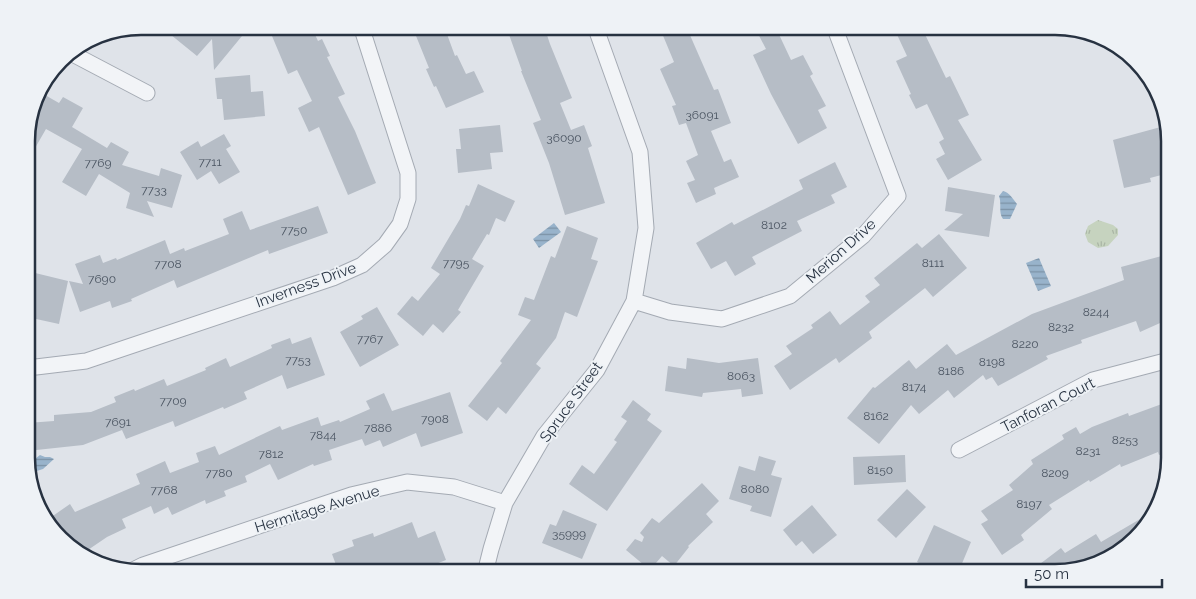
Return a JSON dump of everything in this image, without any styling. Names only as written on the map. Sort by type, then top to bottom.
[{"type":"street","name":"Inverness Drive","points":[[35,367],[86,361],[333,278],[362,265],[385,246],[400,224],[408,200],[408,173],[364,35]]},
{"type":"street","name":"Spruce Street","points":[[487,564],[505,503],[544,436],[596,370],[634,301],[646,228],[640,152],[598,35]]},
{"type":"street","name":"Merion Drive","points":[[634,301],[670,312],[722,319],[790,296],[863,236],[898,196],[837,35]]},
{"type":"street","points":[[77,56],[147,94]]},
{"type":"street","name":"Tanforan Court","points":[[959,450],[1093,380],[1161,362]]},
{"type":"street","name":"Hermitage Avenue","points":[[147,564],[351,495],[407,482],[454,487],[505,503]]},
{"type":"green space","points":[[1098,220],[1113,225],[1118,229],[1118,235],[1108,246],[1098,248],[1088,242],[1085,234],[1088,226]]},
{"type":"water","points":[[1003,191],[1009,194],[1017,204],[1010,219],[1003,219],[1001,214],[999,196]]},
{"type":"water","points":[[554,223],[561,232],[539,248],[533,239]]},
{"type":"water","points":[[1039,258],[1051,286],[1038,291],[1026,263]]},
{"type":"water","points":[[40,455],[54,459],[43,469],[36,471],[35,459]]},
{"type":"building","points":[[171,35],[242,36],[214,70],[212,39],[197,56]]},
{"type":"building","points":[[315,35],[318,41],[322,39],[330,56],[327,57],[345,94],[338,97],[355,131],[376,183],[348,195],[319,127],[309,132],[298,108],[312,101],[297,70],[288,74],[272,36]]},
{"type":"building","points":[[416,35],[447,35],[455,56],[457,55],[466,74],[474,71],[484,92],[446,108],[426,69],[429,68]]},
{"type":"building","points":[[509,35],[547,35],[572,98],[560,103],[571,130],[584,125],[592,146],[588,148],[605,203],[565,215],[549,163],[533,123],[541,120]]},
{"type":"building","points":[[663,35],[690,35],[714,90],[718,89],[731,123],[711,131],[724,162],[731,159],[739,177],[714,188],[716,194],[696,203],[687,183],[695,180],[686,161],[698,155],[686,123],[679,125],[672,106],[676,105],[660,69],[674,62]]},
{"type":"building","points":[[759,35],[779,35],[791,60],[803,55],[813,74],[810,76],[826,106],[818,110],[827,128],[798,144],[771,94],[753,55],[766,49]]},
{"type":"building","points":[[897,35],[925,35],[946,78],[950,76],[969,115],[958,120],[982,160],[948,180],[936,159],[945,154],[939,142],[944,139],[927,104],[916,109],[896,61],[907,56]]},
{"type":"building","points":[[250,75],[251,92],[263,91],[265,116],[224,120],[222,99],[217,99],[215,78]]},
{"type":"building","points":[[45,95],[59,103],[63,97],[83,108],[72,127],[107,148],[111,142],[129,152],[122,165],[159,176],[161,168],[182,175],[172,208],[147,201],[154,217],[126,208],[130,193],[99,174],[86,196],[62,182],[82,149],[46,129],[35,148],[36,127]]},
{"type":"building","points":[[500,125],[503,152],[490,153],[492,169],[458,173],[456,149],[461,149],[459,129]]},
{"type":"building","points":[[1160,127],[1161,175],[1150,178],[1151,182],[1124,188],[1113,140]]},
{"type":"building","points":[[224,134],[231,146],[226,149],[240,172],[219,184],[211,171],[197,180],[180,152],[198,141],[201,147]]},
{"type":"building","points":[[835,162],[847,187],[831,195],[835,203],[797,221],[802,231],[752,257],[756,264],[735,276],[726,261],[711,269],[696,243],[732,222],[734,225],[803,189],[799,180]]},
{"type":"building","points":[[478,184],[515,201],[505,222],[496,218],[489,235],[487,234],[472,259],[484,266],[458,310],[461,312],[443,333],[433,324],[423,336],[397,314],[412,296],[418,301],[440,274],[431,268],[460,219],[466,205],[469,206]]},
{"type":"building","points":[[948,187],[995,195],[989,237],[944,230],[963,214],[945,211]]},
{"type":"building","points":[[318,206],[328,233],[269,254],[268,250],[177,288],[174,280],[131,299],[132,301],[112,308],[110,301],[80,312],[69,281],[83,284],[75,264],[100,255],[103,263],[116,258],[117,260],[165,240],[170,254],[184,248],[185,251],[229,234],[223,219],[242,211],[250,230]]},
{"type":"building","points":[[567,226],[598,238],[591,259],[598,261],[577,317],[565,312],[556,338],[536,364],[541,368],[506,414],[498,407],[487,421],[468,406],[502,363],[500,361],[531,320],[518,315],[525,297],[534,300],[551,256],[555,258]]},
{"type":"building","points":[[939,234],[967,268],[933,297],[925,288],[869,332],[872,338],[839,363],[836,358],[790,390],[774,366],[792,354],[786,346],[813,328],[811,325],[830,311],[840,325],[870,302],[865,296],[880,285],[874,278],[917,243],[922,248]]},
{"type":"building","points":[[1161,256],[1161,323],[1140,332],[1136,321],[1081,340],[1082,343],[1046,356],[1048,359],[998,386],[992,377],[986,380],[983,375],[954,398],[948,390],[919,414],[911,405],[879,444],[847,418],[873,387],[875,388],[909,360],[916,369],[947,344],[956,355],[1032,314],[1124,280],[1121,267]]},
{"type":"building","points":[[35,273],[68,281],[59,324],[35,319]]},
{"type":"building","points":[[377,307],[399,345],[360,367],[340,332],[363,319],[361,316]]},
{"type":"building","points":[[311,337],[325,375],[287,389],[282,375],[244,392],[247,399],[175,427],[173,421],[126,439],[122,430],[83,445],[35,450],[35,422],[54,421],[54,415],[91,412],[116,402],[114,397],[134,389],[135,391],[164,379],[167,386],[206,370],[205,368],[226,358],[230,367],[272,348],[271,345],[290,338],[292,344]]},
{"type":"building","points":[[687,358],[719,363],[758,358],[763,394],[742,397],[741,389],[703,393],[702,397],[665,391],[668,366],[686,369]]},
{"type":"building","points":[[450,392],[463,433],[421,447],[416,433],[383,447],[380,440],[365,446],[362,439],[329,450],[332,460],[314,466],[313,464],[278,480],[270,464],[245,476],[247,482],[224,491],[226,496],[206,504],[205,500],[172,515],[168,507],[154,514],[151,506],[122,519],[126,528],[107,537],[88,550],[66,533],[52,516],[70,504],[75,512],[140,484],[136,474],[165,461],[170,473],[199,462],[196,453],[215,446],[219,455],[280,426],[282,430],[318,417],[321,426],[339,420],[340,422],[370,409],[366,401],[384,393],[392,411]]},
{"type":"building","points":[[633,400],[651,414],[647,420],[662,431],[607,511],[569,484],[582,465],[594,474],[617,442],[614,440],[627,421],[621,417]]},
{"type":"building","points":[[1161,404],[1161,454],[1159,455],[1158,452],[1121,467],[1120,464],[1090,482],[1089,480],[1049,505],[1052,509],[1021,535],[1024,540],[1002,555],[981,524],[988,520],[981,511],[1013,490],[1009,485],[1033,464],[1031,460],[1064,439],[1062,435],[1076,427],[1080,434],[1092,427],[1128,413],[1129,416]]},
{"type":"building","points":[[905,455],[906,482],[854,485],[853,457]]},
{"type":"building","points":[[759,456],[776,461],[771,475],[782,478],[771,517],[750,511],[752,506],[729,499],[739,466],[755,471]]},
{"type":"building","points":[[702,483],[719,501],[706,514],[713,522],[688,546],[676,564],[672,564],[662,556],[655,564],[643,564],[626,550],[635,539],[642,542],[644,537],[640,533],[652,518],[659,523]]},
{"type":"building","points":[[907,489],[926,507],[896,538],[877,520]]},
{"type":"building","points":[[812,505],[837,535],[813,554],[802,541],[796,546],[783,530]]},
{"type":"building","points":[[563,510],[597,524],[582,559],[542,543],[550,524],[556,526]]},
{"type":"building","points":[[1143,518],[1125,538],[1102,553],[1076,562],[1040,564],[1061,548],[1065,553],[1096,534],[1101,542]]},
{"type":"building","points":[[412,522],[418,538],[435,531],[446,560],[436,564],[336,564],[332,554],[354,546],[352,540],[373,533],[374,537]]},
{"type":"building","points":[[934,525],[971,542],[962,564],[921,564],[917,562]]}]
